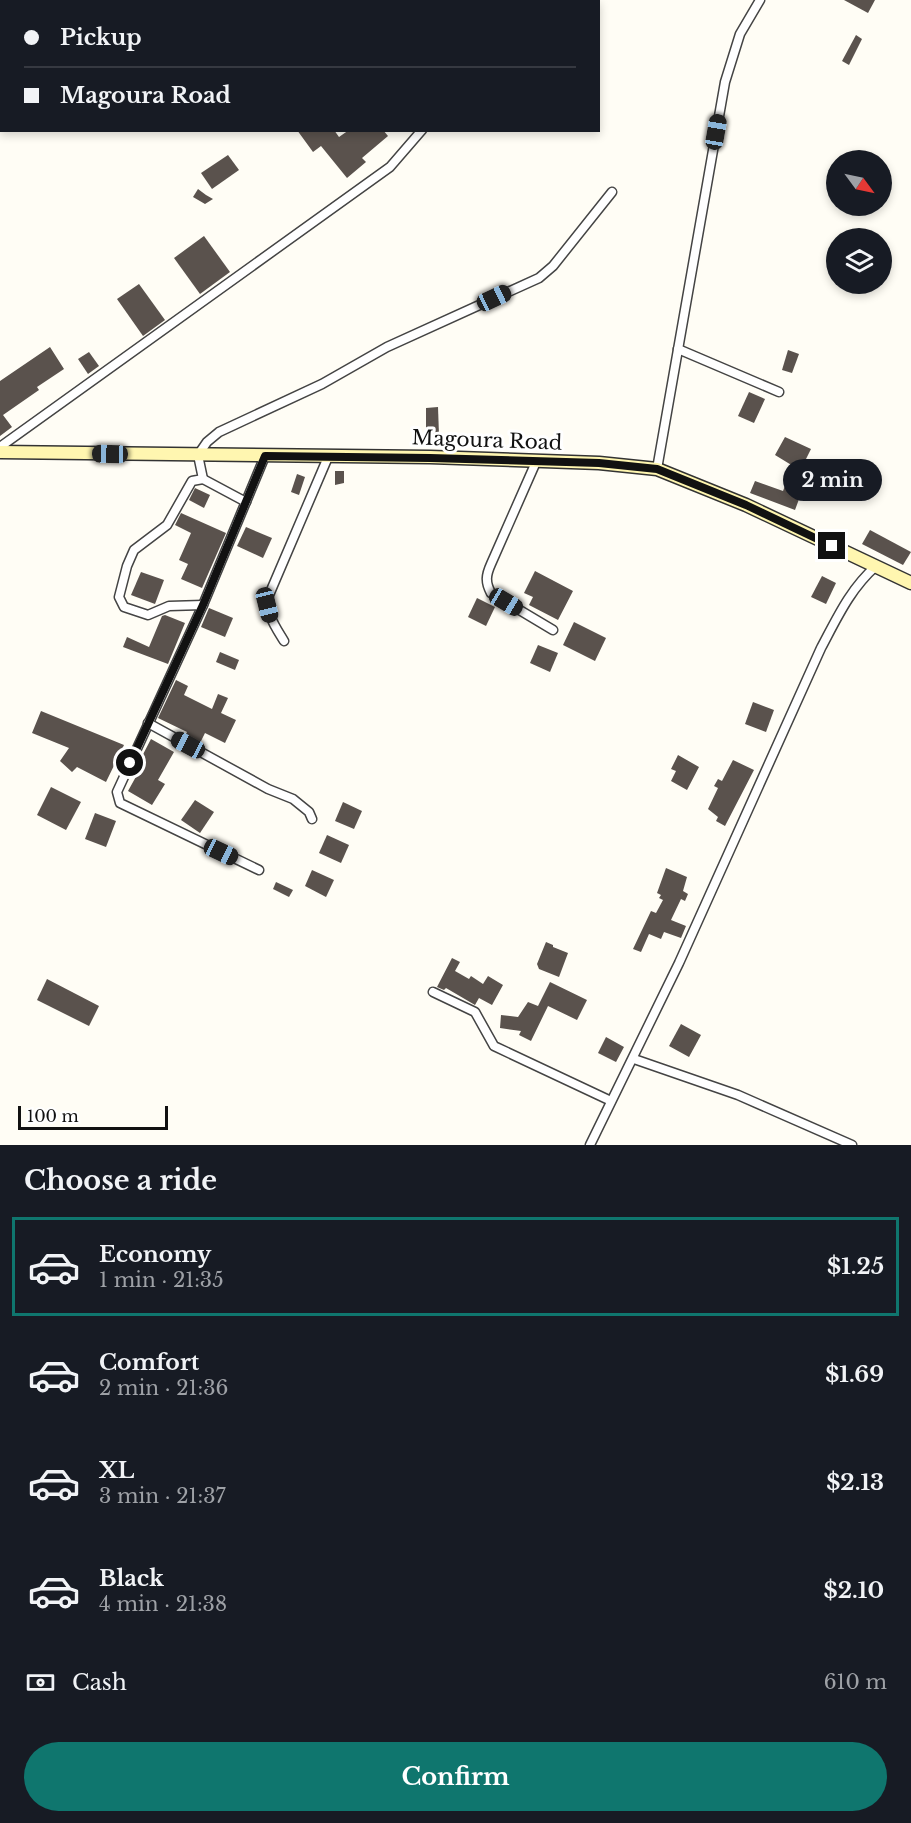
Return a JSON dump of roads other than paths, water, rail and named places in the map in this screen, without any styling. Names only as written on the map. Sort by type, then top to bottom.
[{"type":"street","points":[[657,469],[725,82],[740,34],[760,0]]},
{"type":"street","points":[[0,450],[390,166],[420,132]]},
{"type":"street","points":[[203,479],[198,455],[207,442],[219,432],[322,384],[387,347],[539,278],[553,266],[612,192]]},
{"type":"street","points":[[678,349],[778,392]]},
{"type":"street","name":"Magoura Road","points":[[0,450],[430,458],[599,463],[657,469],[746,505],[911,583]]},
{"type":"street","points":[[259,870],[120,802],[117,792],[203,605],[265,456]]},
{"type":"street","points":[[284,641],[270,617],[267,605],[269,595],[328,457]]},
{"type":"street","points":[[536,462],[490,564],[486,584],[491,593],[553,630]]},
{"type":"street","points":[[203,605],[169,606],[148,615],[124,607],[119,597],[127,566],[134,550],[168,525],[192,481],[203,479],[246,502]]},
{"type":"street","points":[[590,1145],[634,1059],[821,648],[856,585],[876,566]]},
{"type":"street","points":[[148,723],[268,789],[293,799],[309,812],[312,819]]},
{"type":"street","points":[[433,992],[475,1012],[494,1046],[611,1101]]},
{"type":"street","points":[[634,1059],[738,1095],[835,1142],[852,1145]]}]
